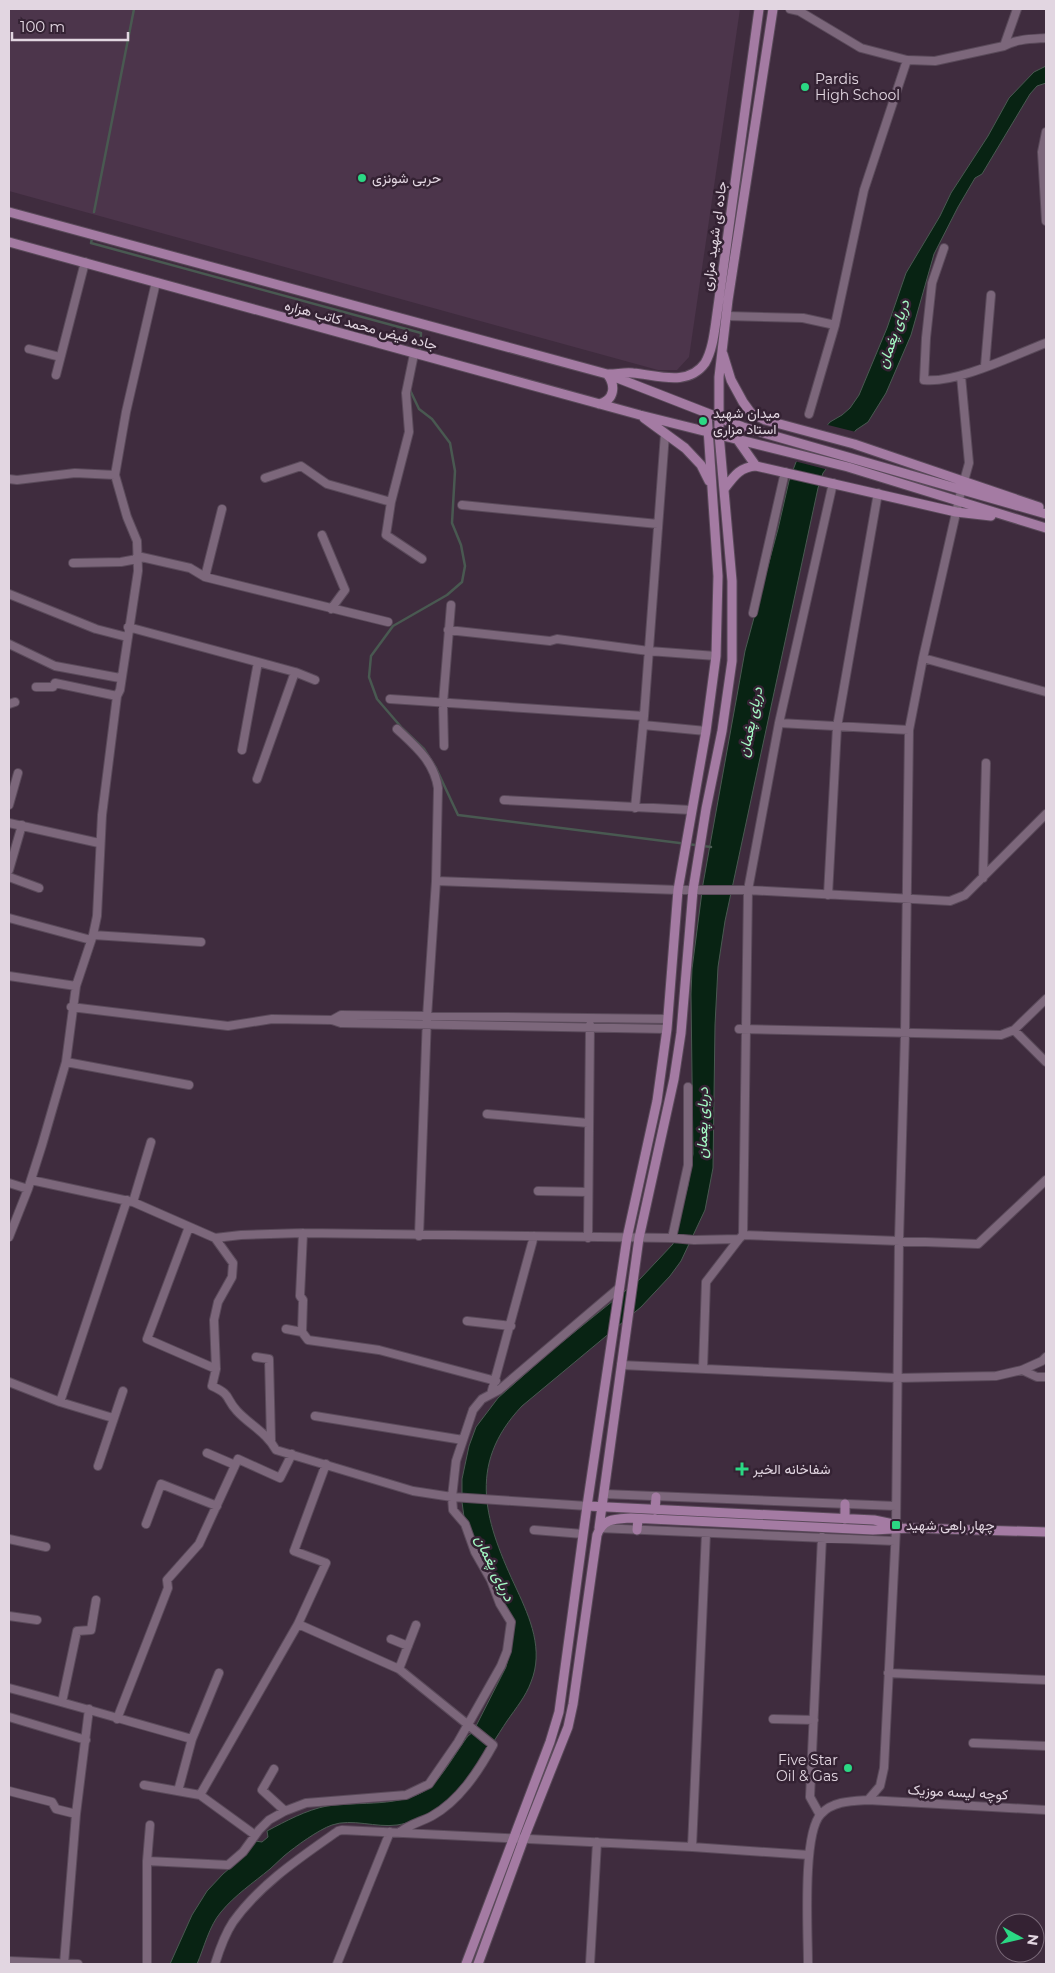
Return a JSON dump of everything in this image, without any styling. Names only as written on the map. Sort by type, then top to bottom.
[{"type":"main road","name":"جاده ای شهید مزاری","points":[[607,374],[630,372],[676,379],[689,376],[704,363],[711,349],[759,9]]},
{"type":"main road","name":"جاده ای شهید مزاری","points":[[478,1964],[524,1838],[568,1727],[573,1704],[597,1535],[600,1528],[639,1238],[674,1079],[681,1033],[693,890],[706,809],[722,731],[732,661],[732,581],[718,418],[722,349],[772,9]]},
{"type":"main road","points":[[9,212],[607,374],[743,427],[1046,513]]},
{"type":"main road","name":"جاده فیض محمد کاتب هزاره","points":[[9,242],[640,415],[848,467],[1011,518]]},
{"type":"main road","points":[[722,349],[731,380],[751,413],[775,424],[854,444],[1037,505],[1046,513]]},
{"type":"main road","points":[[600,404],[608,400],[613,392],[613,382],[607,374]]},
{"type":"main road","points":[[466,1964],[550,1742],[559,1712],[587,1506],[627,1238],[657,1101],[667,1030],[678,890],[706,731],[716,656],[718,576],[707,414]]},
{"type":"main road","points":[[640,415],[684,448],[701,464],[712,487]]},
{"type":"main road","points":[[737,439],[756,466]]},
{"type":"main road","points":[[725,488],[738,471],[746,467],[756,466],[956,512],[1011,518],[1046,528]]},
{"type":"main road","points":[[655,1510],[656,1497]]},
{"type":"main road","points":[[845,1504],[845,1519]]},
{"type":"main road","points":[[587,1506],[874,1520],[896,1527]]},
{"type":"main road","points":[[600,1528],[612,1518],[861,1530],[896,1527],[1046,1532]]},
{"type":"main road","points":[[637,1530],[638,1519]]},
{"type":"main road","points":[[861,1530],[861,1541]]},
{"type":"street","points":[[790,9],[799,11],[861,48],[907,60],[935,62],[1025,40],[1046,38]]},
{"type":"street","points":[[1004,46],[1017,9]]},
{"type":"street","points":[[809,414],[834,325],[864,190],[907,60]]},
{"type":"street","points":[[1046,132],[1042,152],[1046,221]]},
{"type":"street","points":[[944,248],[932,283],[923,378],[925,380],[961,376],[1046,343]]},
{"type":"street","points":[[56,375],[85,262]]},
{"type":"street","points":[[9,1238],[31,1180],[66,1062],[71,1007],[97,916],[99,843],[117,696],[120,690],[120,678],[138,571],[137,541],[127,517],[115,475],[126,412],[156,282]]},
{"type":"street","points":[[985,366],[991,295]]},
{"type":"street","points":[[726,316],[803,318],[834,325]]},
{"type":"street","points":[[29,349],[60,357]]},
{"type":"street","points":[[414,354],[406,393],[409,432],[391,502],[386,535],[422,559]]},
{"type":"street","points":[[961,376],[969,462],[964,481]]},
{"type":"street","points":[[635,808],[644,716],[665,434]]},
{"type":"street","points":[[265,478],[301,466],[327,484],[391,502]]},
{"type":"street","points":[[9,479],[17,480],[75,473],[115,475]]},
{"type":"street","points":[[753,613],[788,473]]},
{"type":"street","points":[[703,1369],[706,1282],[741,1237],[748,1029],[748,890],[779,723],[829,482]]},
{"type":"street","points":[[868,1800],[880,1786],[884,1768],[896,1527],[909,730],[923,658],[962,490]]},
{"type":"street","points":[[828,895],[837,727],[878,494]]},
{"type":"street","points":[[462,505],[658,524]]},
{"type":"street","points":[[205,577],[222,509]]},
{"type":"street","points":[[322,535],[345,590],[331,609]]},
{"type":"street","points":[[73,563],[121,562],[137,557],[190,568],[205,577],[388,622]]},
{"type":"street","points":[[9,594],[96,628],[127,637]]},
{"type":"street","points":[[444,746],[443,703],[451,605]]},
{"type":"street","points":[[128,626],[295,672],[315,680]]},
{"type":"street","points":[[448,630],[550,641],[557,639],[649,651],[716,656]]},
{"type":"street","points":[[9,644],[55,666],[120,678]]},
{"type":"street","points":[[923,658],[1046,692]]},
{"type":"street","points":[[242,750],[258,662]]},
{"type":"street","points":[[257,779],[295,672]]},
{"type":"street","points":[[36,687],[53,688],[55,683],[117,696]]},
{"type":"street","points":[[390,699],[644,716]]},
{"type":"street","points":[[779,723],[909,730]]},
{"type":"street","points":[[643,725],[706,731]]},
{"type":"street","points":[[397,728],[422,753],[436,776],[438,788],[436,880],[427,1026],[419,1236]]},
{"type":"street","points":[[983,878],[986,763]]},
{"type":"street","points":[[9,805],[18,773]]},
{"type":"street","points":[[504,800],[691,810]]},
{"type":"street","points":[[436,880],[678,890],[748,890],[950,900],[965,895],[1046,814]]},
{"type":"street","points":[[9,823],[99,843]]},
{"type":"street","points":[[9,870],[22,825]]},
{"type":"street","points":[[9,877],[40,888]]},
{"type":"street","points":[[9,918],[92,938],[200,942]]},
{"type":"street","points":[[9,976],[76,986]]},
{"type":"street","points":[[739,1029],[1001,1035],[1014,1030],[1046,999]]},
{"type":"street","points":[[71,1007],[228,1026],[272,1019],[332,1020],[341,1024],[667,1030]]},
{"type":"street","points":[[332,1020],[340,1015],[668,1019]]},
{"type":"street","points":[[588,1238],[590,1018]]},
{"type":"street","points":[[1014,1030],[1046,1062]]},
{"type":"street","points":[[66,1062],[189,1085]]},
{"type":"street","points":[[673,1238],[688,1165],[688,1087]]},
{"type":"street","points":[[487,1114],[588,1123]]},
{"type":"street","points":[[60,1402],[151,1142]]},
{"type":"street","points":[[31,1180],[130,1201],[215,1238],[241,1235],[303,1234],[673,1238],[694,1240],[741,1237],[900,1240],[978,1244],[1046,1180]]},
{"type":"street","points":[[9,1183],[28,1189]]},
{"type":"street","points":[[538,1191],[588,1192]]},
{"type":"street","points":[[189,1227],[146,1339],[216,1369]]},
{"type":"street","points":[[303,1234],[300,1296],[303,1300],[302,1332],[308,1340],[379,1350],[496,1380]]},
{"type":"street","points":[[491,1394],[534,1236]]},
{"type":"street","points":[[215,1238],[233,1263],[232,1277],[218,1302],[214,1320],[216,1369],[212,1386],[225,1392],[236,1410],[271,1440],[276,1450],[413,1491],[461,1498],[587,1506]]},
{"type":"street","points":[[147,1861],[228,1865],[243,1852],[269,1820],[285,1811],[306,1803],[406,1795],[429,1784],[471,1727],[507,1652],[511,1622],[500,1604],[491,1580],[475,1552],[465,1524],[453,1510],[452,1497],[456,1461],[473,1410],[482,1399],[499,1390],[620,1287]]},
{"type":"street","points":[[467,1321],[511,1326]]},
{"type":"street","points":[[286,1329],[302,1332]]},
{"type":"street","points":[[256,1357],[269,1359],[271,1440]]},
{"type":"street","points":[[622,1365],[898,1378],[996,1376],[1022,1370],[1042,1361],[1046,1357]]},
{"type":"street","points":[[1022,1370],[1037,1377],[1046,1377]]},
{"type":"street","points":[[9,1382],[60,1402],[113,1418]]},
{"type":"street","points":[[98,1466],[123,1391]]},
{"type":"street","points":[[315,1416],[463,1440]]},
{"type":"street","points":[[208,1453],[235,1465]]},
{"type":"street","points":[[117,1719],[168,1588],[167,1580],[194,1551],[238,1459],[241,1458],[280,1478],[292,1454]]},
{"type":"street","points":[[200,1795],[298,1624],[326,1563],[294,1551],[326,1464]]},
{"type":"street","points":[[146,1524],[161,1484],[217,1506]]},
{"type":"street","points":[[604,1494],[896,1506]]},
{"type":"street","points":[[600,1528],[895,1541]]},
{"type":"street","points":[[534,1530],[583,1534]]},
{"type":"street","points":[[692,1847],[706,1533]]},
{"type":"street","points":[[808,1964],[809,1855],[815,1824],[820,1815],[810,1797],[822,1537]]},
{"type":"street","points":[[9,1539],[46,1547]]},
{"type":"street","points":[[62,1702],[77,1631],[91,1630],[96,1600]]},
{"type":"street","points":[[9,1616],[38,1620]]},
{"type":"street","points":[[298,1624],[399,1669],[493,1745],[460,1794],[444,1809],[430,1818],[409,1825],[400,1832]]},
{"type":"street","points":[[399,1669],[416,1625]]},
{"type":"street","points":[[391,1638],[408,1646]]},
{"type":"street","points":[[178,1791],[192,1739],[219,1672]]},
{"type":"street","points":[[888,1673],[1046,1680]]},
{"type":"street","points":[[9,1688],[192,1739]]},
{"type":"street","points":[[64,1964],[76,1814],[89,1709]]},
{"type":"street","points":[[9,1717],[86,1740]]},
{"type":"street","points":[[773,1719],[814,1720]]},
{"type":"street","points":[[973,1742],[1046,1746]]},
{"type":"street","points":[[274,1769],[262,1790],[285,1811]]},
{"type":"street","points":[[144,1785],[200,1795],[255,1835]]},
{"type":"street","points":[[9,1792],[52,1802],[56,1809],[76,1814]]},
{"type":"street","name":"کوچه لیسه موزیک","points":[[820,1815],[828,1808],[847,1801],[868,1800],[1046,1810]]},
{"type":"street","points":[[147,1964],[147,1861],[150,1825]]},
{"type":"street","points":[[214,1964],[232,1923],[252,1899],[311,1850],[338,1831],[524,1838],[809,1855]]},
{"type":"street","points":[[336,1964],[390,1832]]},
{"type":"street","points":[[590,1964],[597,1842]]},
{"type":"street","points":[[9,1961],[78,1964]]},
{"type":"shaded area","name":"حربی شونزی","points":[[9,9],[740,9],[689,357],[677,370],[658,370],[9,191]]},
{"type":"water","name":"دریای پغمان","points":[[1046,66],[1046,83],[1037,86],[1030,94],[982,174],[975,178],[934,254],[911,335],[886,393],[868,422],[856,430],[823,473],[818,488],[725,921],[718,967],[715,1025],[713,1168],[705,1210],[681,1261],[670,1276],[641,1307],[522,1406],[504,1428],[493,1451],[487,1473],[486,1496],[497,1542],[531,1623],[534,1635],[536,1646],[535,1670],[529,1687],[474,1771],[444,1805],[425,1817],[402,1824],[389,1826],[348,1822],[332,1825],[320,1831],[289,1852],[226,1906],[213,1924],[197,1964],[170,1964],[192,1915],[207,1891],[238,1861],[255,1841],[262,1842],[268,1837],[267,1831],[311,1810],[327,1806],[380,1803],[406,1799],[434,1784],[468,1736],[473,1732],[506,1667],[511,1647],[512,1630],[478,1555],[464,1517],[462,1479],[469,1446],[476,1427],[498,1398],[551,1351],[640,1279],[673,1244],[688,1185],[693,1154],[691,994],[692,969],[703,884],[745,651],[789,481],[796,462],[830,422],[850,408],[859,395],[887,328],[906,273],[940,216],[951,193],[988,136],[1009,98],[1034,72]]},
{"type":"pier","points":[[824,424],[856,432],[856,434],[829,470],[794,461]]},
{"type":"waterway","points":[[94,212],[134,9]]},
{"type":"waterway","points":[[92,239],[91,243],[421,333],[420,349]]},
{"type":"waterway","points":[[410,390],[419,409],[432,419],[450,443],[455,471],[452,523],[461,545],[465,566],[462,582],[447,595],[393,626],[371,656],[369,677],[377,699],[402,728],[424,749],[436,768],[458,815],[711,847]]},
{"type":"place","name":"Pardis High School","points":[[805,87]]},
{"type":"place","name":"حربی شونزی","points":[[362,178]]},
{"type":"place","name":"میدان شهید استاد مزاری","points":[[703,421]]},
{"type":"place","name":"شفاخانه الخیر","points":[[742,1469]]},
{"type":"place","name":"چهار راهی شهید","points":[[896,1525]]},
{"type":"place","name":"Five Star Oil & Gas","points":[[848,1768]]}]
